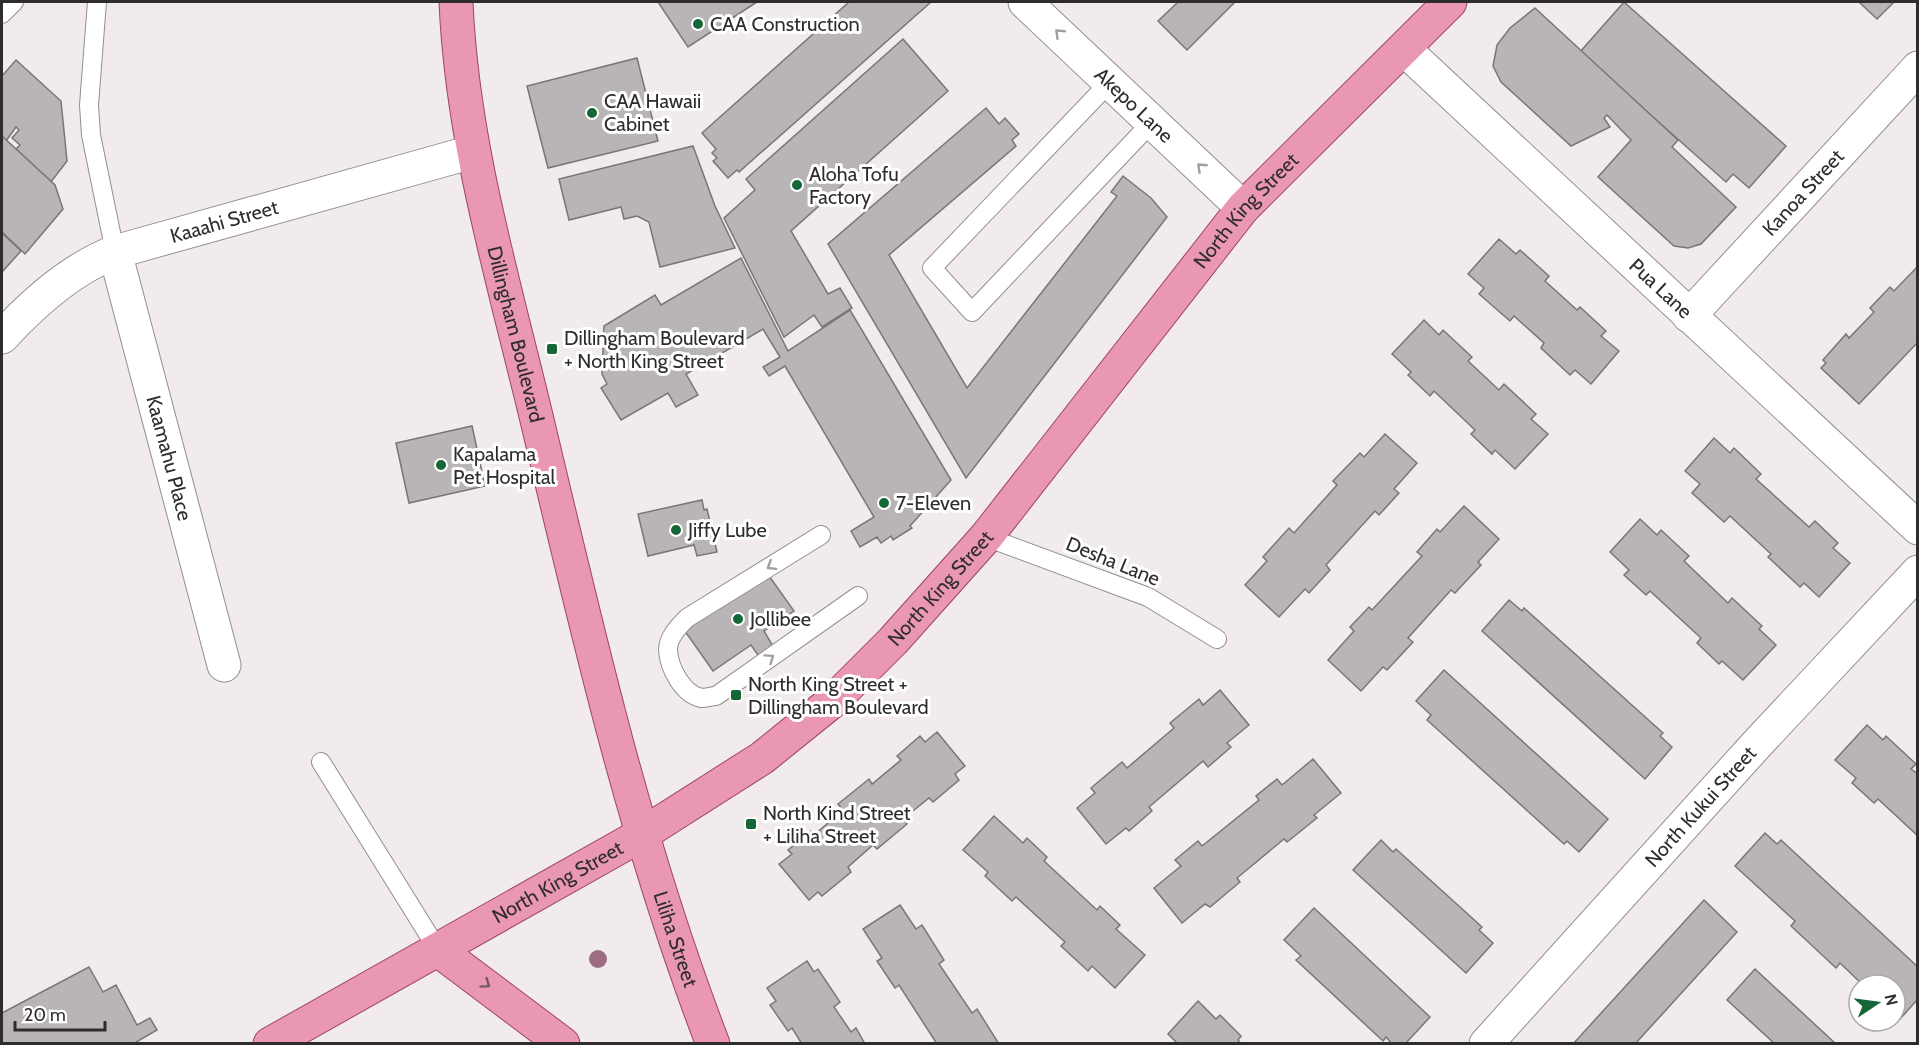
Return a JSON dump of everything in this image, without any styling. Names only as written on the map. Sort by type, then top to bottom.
[{"type":"main road","name":"Dillingham Boulevard","points":[[456,2],[472,152],[558,511],[641,835]]},
{"type":"main road","name":"North King Street","points":[[270,1044],[641,835],[762,758],[834,700],[893,641],[986,537],[1243,208],[1450,2]]},
{"type":"main road","name":"Liliha Street","points":[[641,835],[713,1044]]},
{"type":"main road","points":[[438,950],[563,1044]]},
{"type":"street","name":"Akepo Lane","points":[[1025,2],[1243,208]]},
{"type":"street","name":"Pua Lane","points":[[1404,50],[1917,528]]},
{"type":"street","name":"Kanoa Street","points":[[1689,316],[1917,68]]},
{"type":"street","name":"Kaaahi Street","points":[[2,337],[25,312],[87,263],[115,252],[472,152]]},
{"type":"street","name":"Kaamahu Place","points":[[115,252],[225,665]]},
{"type":"street","name":"North Kukui Street","points":[[1486,1044],[1756,745],[1917,572]]},
{"type":"lane","points":[[2,14],[14,2]]},
{"type":"lane","points":[[97,2],[89,105],[115,252]]},
{"type":"lane","points":[[1110,82],[932,268],[972,312],[1152,122]]},
{"type":"lane","points":[[820,535],[687,618],[674,631],[668,649],[678,679],[687,690],[702,698],[716,696],[858,596]]},
{"type":"lane","name":"Desha Lane","points":[[986,537],[1148,597],[1217,639]]},
{"type":"lane","points":[[321,762],[438,950]]},
{"type":"building","name":"CAA Construction","points":[[658,2],[757,2],[688,47]]},
{"type":"building","points":[[849,2],[931,2],[739,172],[737,170],[728,178],[713,161],[717,158],[712,153],[716,149],[702,133]]},
{"type":"building","points":[[1178,2],[1235,2],[1187,50],[1158,21]]},
{"type":"building","points":[[1624,2],[1786,146],[1749,188],[1733,174],[1726,182],[1580,52]]},
{"type":"building","points":[[1859,2],[1894,2],[1877,19]]},
{"type":"building","points":[[1535,8],[1678,140],[1672,147],[1736,207],[1701,244],[1688,248],[1674,246],[1598,177],[1631,140],[1607,115],[1604,118],[1610,127],[1571,146],[1501,82],[1493,66],[1497,45],[1510,28]]},
{"type":"building","name":"Aloha Tofu Factory","points":[[903,39],[948,91],[791,231],[828,294],[840,288],[852,308],[822,327],[814,315],[784,337],[724,218],[755,190],[746,179]]},
{"type":"building","name":"CAA Hawaii Cabinet","points":[[637,58],[658,141],[548,168],[527,86]]},
{"type":"building","points":[[16,60],[61,101],[67,161],[51,182],[16,149],[20,145],[12,138],[19,130],[16,127],[6,141],[2,136],[2,76]]},
{"type":"building","points":[[986,108],[999,124],[1005,118],[1019,134],[1012,140],[1016,146],[889,255],[967,388],[1117,196],[1111,192],[1123,176],[1151,198],[1167,217],[966,478],[828,244]]},
{"type":"building","points":[[2,136],[55,185],[63,209],[25,254],[2,232]]},
{"type":"building","points":[[693,146],[715,206],[735,248],[660,267],[649,222],[637,216],[624,219],[621,207],[569,220],[559,179]]},
{"type":"building","points":[[2,233],[21,251],[2,272]]},
{"type":"building","points":[[1499,239],[1516,254],[1520,250],[1549,276],[1545,281],[1577,310],[1580,307],[1606,331],[1601,336],[1619,351],[1591,384],[1575,370],[1570,375],[1541,348],[1544,343],[1514,316],[1510,321],[1479,294],[1484,288],[1468,274]]},
{"type":"building","points":[[741,258],[788,351],[850,310],[951,480],[910,526],[912,528],[893,540],[891,536],[881,543],[877,537],[860,547],[851,531],[874,517],[785,366],[769,376],[763,367],[780,357],[763,329],[686,374],[698,395],[676,407],[668,393],[621,420],[601,388],[607,384],[602,374],[604,326],[655,295],[661,305]]},
{"type":"building","points":[[1918,266],[1918,342],[1859,404],[1821,368],[1826,363],[1823,360],[1846,334],[1849,338],[1874,312],[1870,308],[1890,287],[1894,291]]},
{"type":"building","points":[[1424,320],[1439,335],[1443,330],[1472,357],[1468,361],[1499,390],[1504,384],[1536,414],[1531,419],[1548,434],[1515,469],[1495,450],[1492,454],[1471,434],[1475,430],[1434,391],[1430,396],[1408,375],[1411,372],[1392,354]]},
{"type":"building","name":"Kapalama Pet Hospital","points":[[472,426],[485,486],[409,503],[396,443]]},
{"type":"building","points":[[1385,434],[1417,463],[1394,489],[1399,493],[1379,515],[1375,511],[1326,565],[1330,570],[1309,593],[1305,589],[1279,617],[1245,585],[1267,561],[1263,557],[1289,528],[1294,533],[1337,485],[1333,481],[1360,453],[1364,457]]},
{"type":"building","points":[[1714,438],[1730,453],[1734,448],[1761,474],[1756,479],[1809,527],[1815,521],[1838,543],[1833,548],[1850,563],[1819,597],[1804,583],[1800,587],[1768,557],[1771,554],[1730,516],[1724,522],[1692,493],[1700,484],[1685,471]]},
{"type":"building","name":"Jiffy Lube","points":[[702,500],[704,510],[707,509],[717,552],[697,556],[694,545],[648,556],[638,514]]},
{"type":"building","points":[[1464,506],[1499,539],[1478,562],[1481,565],[1455,593],[1451,590],[1408,638],[1413,642],[1387,670],[1383,667],[1361,691],[1328,660],[1354,631],[1350,627],[1369,607],[1372,610],[1422,556],[1417,552],[1437,529],[1440,532]]},
{"type":"building","points":[[1640,519],[1657,535],[1661,530],[1689,556],[1684,561],[1728,603],[1732,598],[1762,626],[1759,629],[1776,645],[1743,680],[1722,661],[1719,664],[1697,643],[1701,638],[1650,591],[1646,595],[1624,575],[1629,570],[1610,552]]},
{"type":"building","name":"Jollibee","points":[[767,573],[794,611],[764,631],[774,648],[760,658],[751,645],[713,671],[682,627]]},
{"type":"building","points":[[1509,600],[1522,611],[1524,608],[1663,733],[1660,736],[1672,747],[1645,779],[1482,631]]},
{"type":"building","points":[[1444,670],[1608,819],[1579,852],[1567,841],[1564,844],[1427,720],[1431,715],[1416,701]]},
{"type":"building","points":[[1220,690],[1249,725],[1227,743],[1231,747],[1208,767],[1203,761],[1149,807],[1152,811],[1129,831],[1126,828],[1106,844],[1077,808],[1095,793],[1091,788],[1122,762],[1127,768],[1174,728],[1170,723],[1199,699],[1203,705]]},
{"type":"building","points":[[1867,725],[1883,740],[1886,736],[1916,764],[1911,769],[1918,774],[1918,836],[1878,799],[1874,803],[1852,783],[1856,778],[1835,760]]},
{"type":"building","points":[[937,732],[965,766],[955,774],[959,780],[933,802],[929,798],[903,819],[907,824],[877,849],[873,845],[848,867],[851,872],[822,896],[818,892],[809,900],[779,864],[792,854],[788,850],[811,831],[814,835],[843,810],[838,804],[869,779],[872,784],[901,760],[897,756],[920,736],[925,742]]},
{"type":"building","points":[[1313,759],[1341,793],[1314,815],[1317,818],[1287,842],[1284,839],[1237,878],[1240,882],[1210,907],[1205,904],[1182,923],[1154,888],[1181,866],[1175,860],[1198,841],[1202,846],[1259,800],[1256,796],[1277,779],[1282,785]]},
{"type":"building","points":[[994,816],[1023,843],[1027,838],[1047,857],[1044,861],[1097,910],[1100,906],[1120,925],[1116,929],[1145,955],[1115,988],[1092,966],[1088,971],[1061,946],[1065,942],[1016,897],[1012,901],[985,876],[988,872],[963,850]]},
{"type":"building","points":[[1765,833],[1777,844],[1781,840],[1918,967],[1918,999],[1907,1011],[1907,973],[1850,973],[1840,963],[1836,968],[1791,926],[1795,921],[1735,866]]},
{"type":"building","points":[[1381,840],[1393,852],[1396,849],[1482,927],[1479,930],[1493,943],[1466,973],[1353,870]]},
{"type":"building","points":[[1704,900],[1737,932],[1635,1044],[1573,1044]]},
{"type":"building","points":[[900,905],[916,929],[922,925],[944,960],[939,964],[972,1013],[977,1009],[999,1044],[937,1044],[899,985],[895,988],[877,961],[882,958],[863,929]]},
{"type":"building","points":[[1314,908],[1430,1017],[1405,1044],[1392,1044],[1386,1037],[1383,1041],[1296,960],[1301,956],[1284,940]]},
{"type":"building","points":[[807,961],[814,972],[818,969],[840,1002],[834,1007],[851,1032],[856,1028],[865,1044],[802,1044],[792,1028],[788,1031],[770,1005],[776,1001],[767,988]]},
{"type":"building","points":[[89,967],[103,992],[116,985],[137,1025],[150,1018],[157,1030],[133,1044],[2,1044],[2,1013]]},
{"type":"building","points":[[1755,969],[1836,1044],[1775,1044],[1727,1000]]},
{"type":"building","points":[[1198,1001],[1216,1019],[1220,1015],[1241,1036],[1238,1040],[1241,1044],[1178,1044],[1168,1034]]},
{"type":"place","name":"CAA Construction","points":[[698,24]]},
{"type":"place","name":"CAA Hawaii Cabinet","points":[[592,113]]},
{"type":"place","name":"Aloha Tofu Factory","points":[[797,185]]},
{"type":"place","name":"Dillingham Boulevard + North King Street","points":[[552,349]]},
{"type":"place","name":"Kapalama Pet Hospital","points":[[441,465]]},
{"type":"place","name":"7-Eleven","points":[[884,503]]},
{"type":"place","name":"Jiffy Lube","points":[[676,530]]},
{"type":"place","name":"Jollibee","points":[[738,619]]},
{"type":"place","name":"North King Street + Dillingham Boulevard","points":[[736,695]]},
{"type":"place","name":"North Kind Street + Liliha Street","points":[[751,824]]}]
